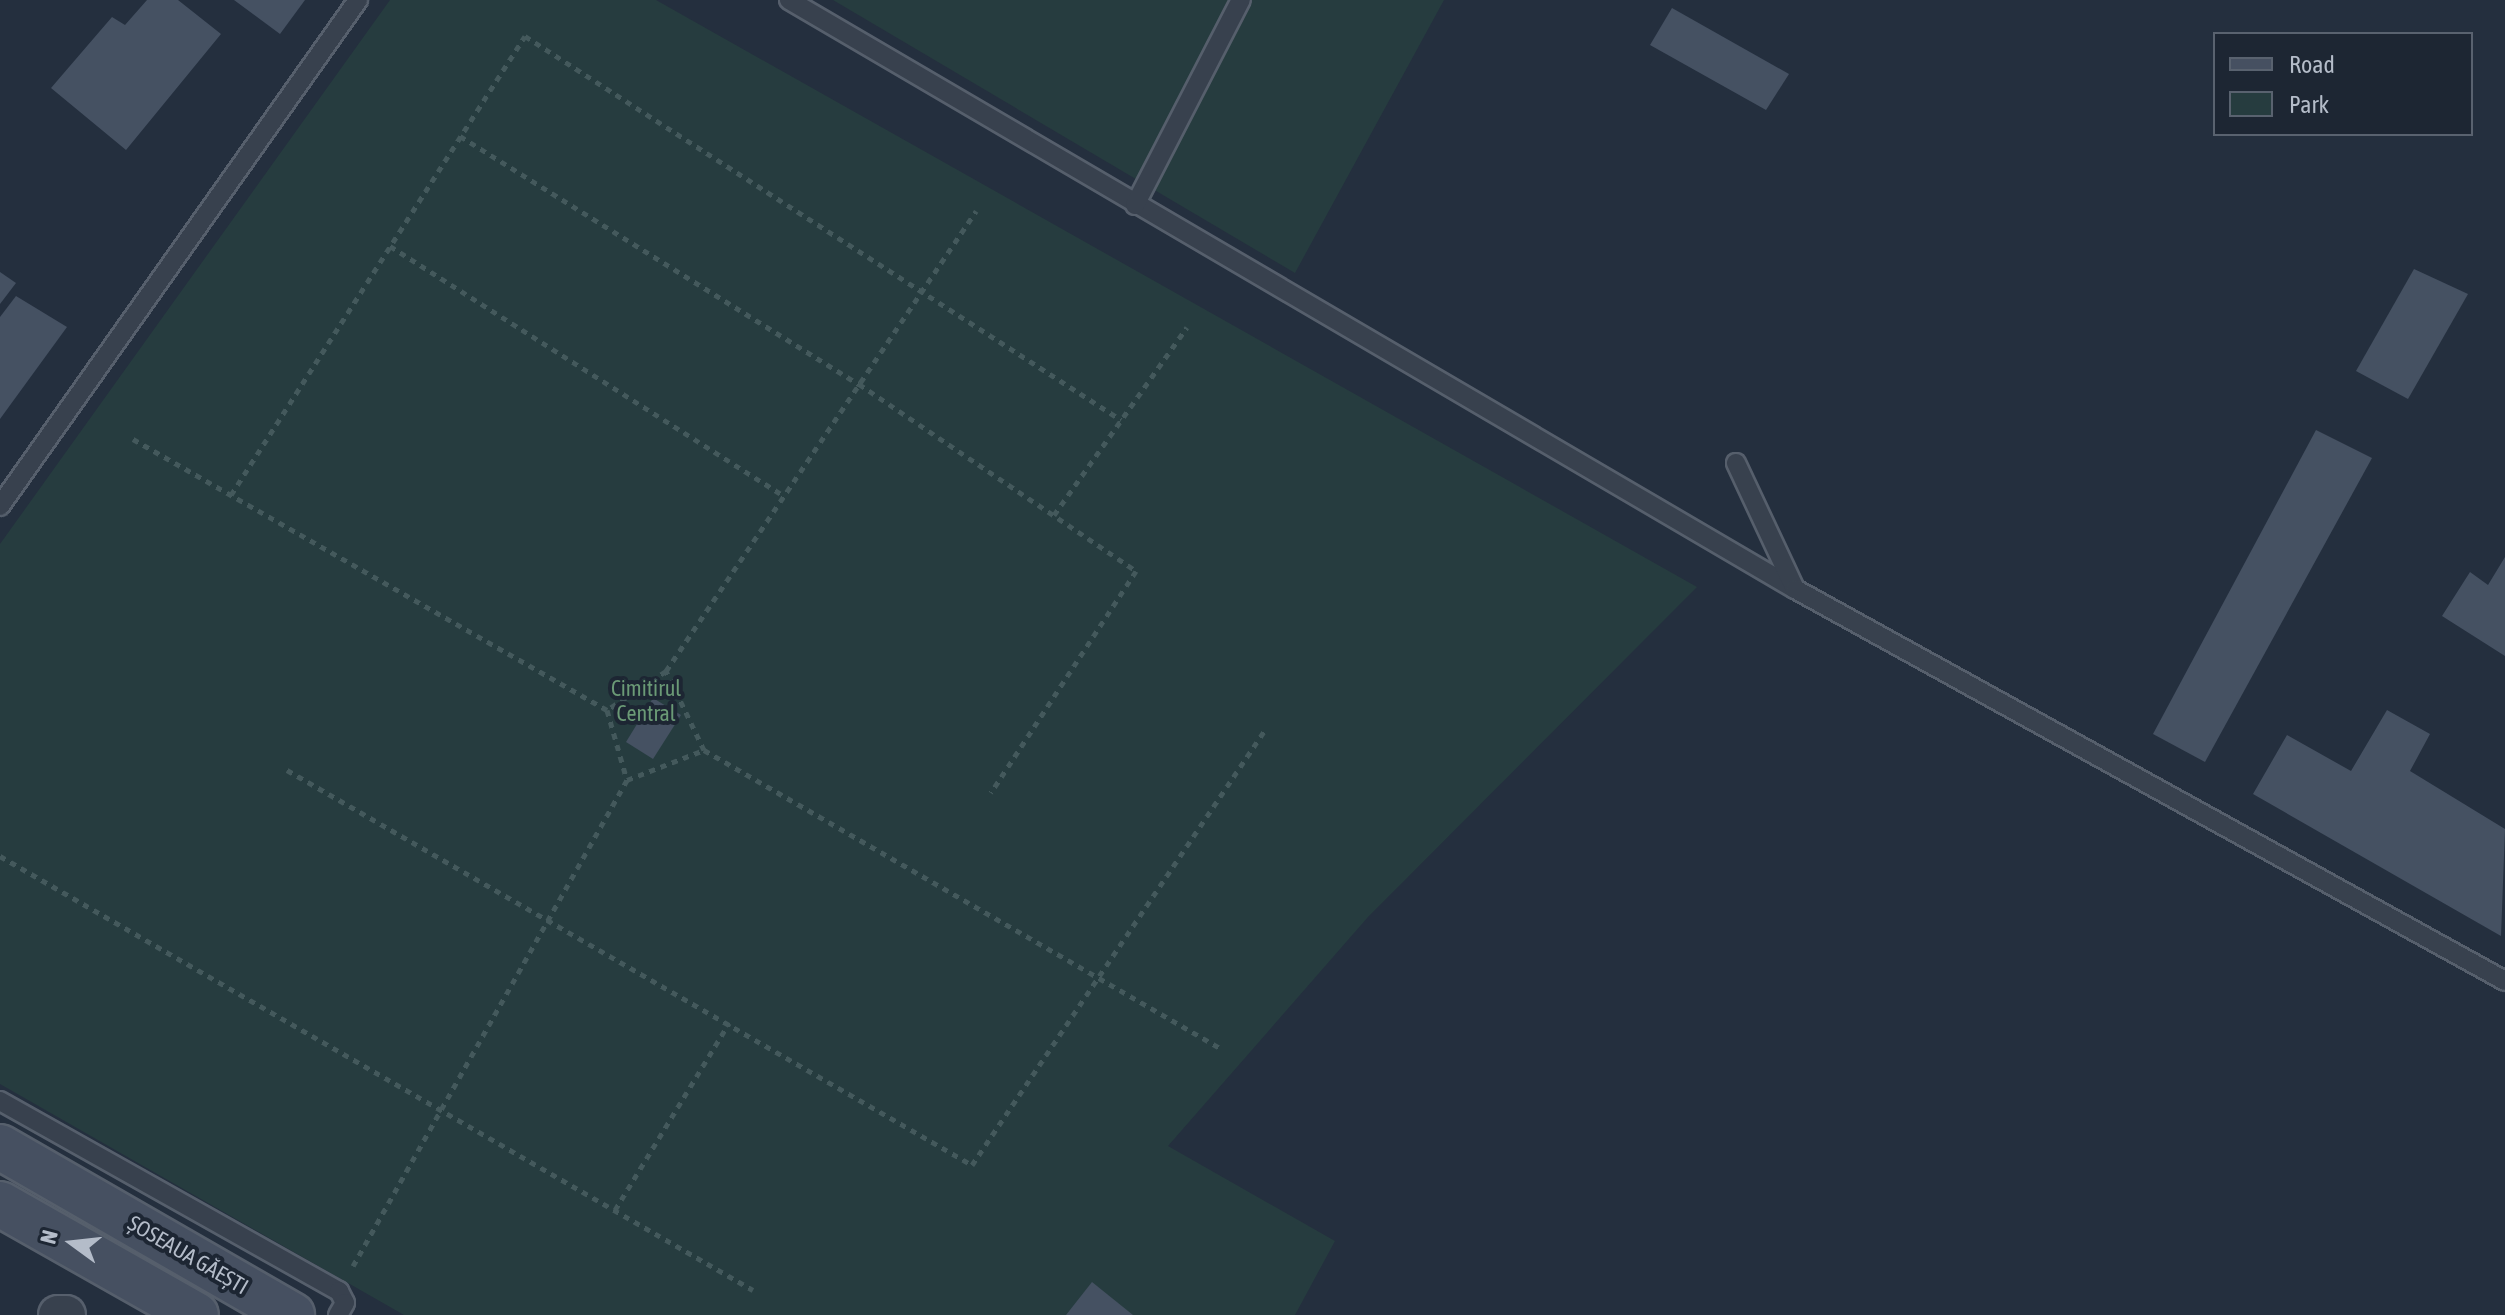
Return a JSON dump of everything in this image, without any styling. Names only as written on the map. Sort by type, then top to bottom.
[{"type":"main road","name":"ȘOSEAUA GĂEȘTI","points":[[0,1147],[292,1315]]},
{"type":"main road","points":[[16,1213],[195,1315]]},
{"type":"lane","points":[[0,506],[358,0]]},
{"type":"lane","points":[[789,0],[1795,589],[2505,981]]},
{"type":"lane","points":[[1135,205],[1241,0]]},
{"type":"lane","points":[[1736,463],[1795,589]]},
{"type":"lane","points":[[0,1101],[339,1291],[345,1297],[338,1315]]},
{"type":"path","points":[[231,495],[525,36],[925,287],[1121,420]]},
{"type":"path","points":[[460,136],[859,384],[1136,571],[991,793]]},
{"type":"path","points":[[607,710],[666,671],[976,211]]},
{"type":"path","points":[[390,246],[784,496]]},
{"type":"path","points":[[1054,515],[1187,327]]},
{"type":"path","points":[[133,439],[607,710],[627,780]]},
{"type":"path","points":[[666,671],[704,750],[1220,1048]]},
{"type":"path","points":[[287,770],[972,1165],[1101,980],[1265,730]]},
{"type":"path","points":[[339,1291],[627,780],[704,750]]},
{"type":"path","points":[[0,856],[753,1290]]},
{"type":"path","points":[[615,1210],[729,1023]]},
{"type":"green space","name":"Cimitirul Central","points":[[390,0],[656,0],[1697,587],[1368,917],[1168,1146],[1335,1241],[1295,1315],[404,1315],[0,1084],[0,544]]},
{"type":"green space","points":[[833,0],[1444,0],[1295,273]]},
{"type":"building","points":[[147,0],[178,0],[221,34],[126,150],[51,88],[112,17],[125,25]]},
{"type":"building","points":[[234,0],[305,0],[280,34]]},
{"type":"building","points":[[1672,8],[1789,74],[1766,110],[1650,45]]},
{"type":"building","points":[[2414,269],[2468,294],[2408,399],[2356,371]]},
{"type":"building","points":[[0,272],[16,283],[0,304]]},
{"type":"building","points":[[16,296],[67,327],[0,419],[0,317]]},
{"type":"building","points":[[2316,430],[2372,458],[2205,762],[2153,734]]},
{"type":"building","points":[[2505,557],[2505,656],[2442,616],[2470,572],[2488,585]]},
{"type":"building","points":[[653,698],[681,715],[653,759],[626,742]]},
{"type":"building","points":[[2387,710],[2430,734],[2410,771],[2505,829],[2501,936],[2253,794],[2287,735],[2351,771]]},
{"type":"building","points":[[1092,1282],[1133,1315],[1066,1315]]}]
